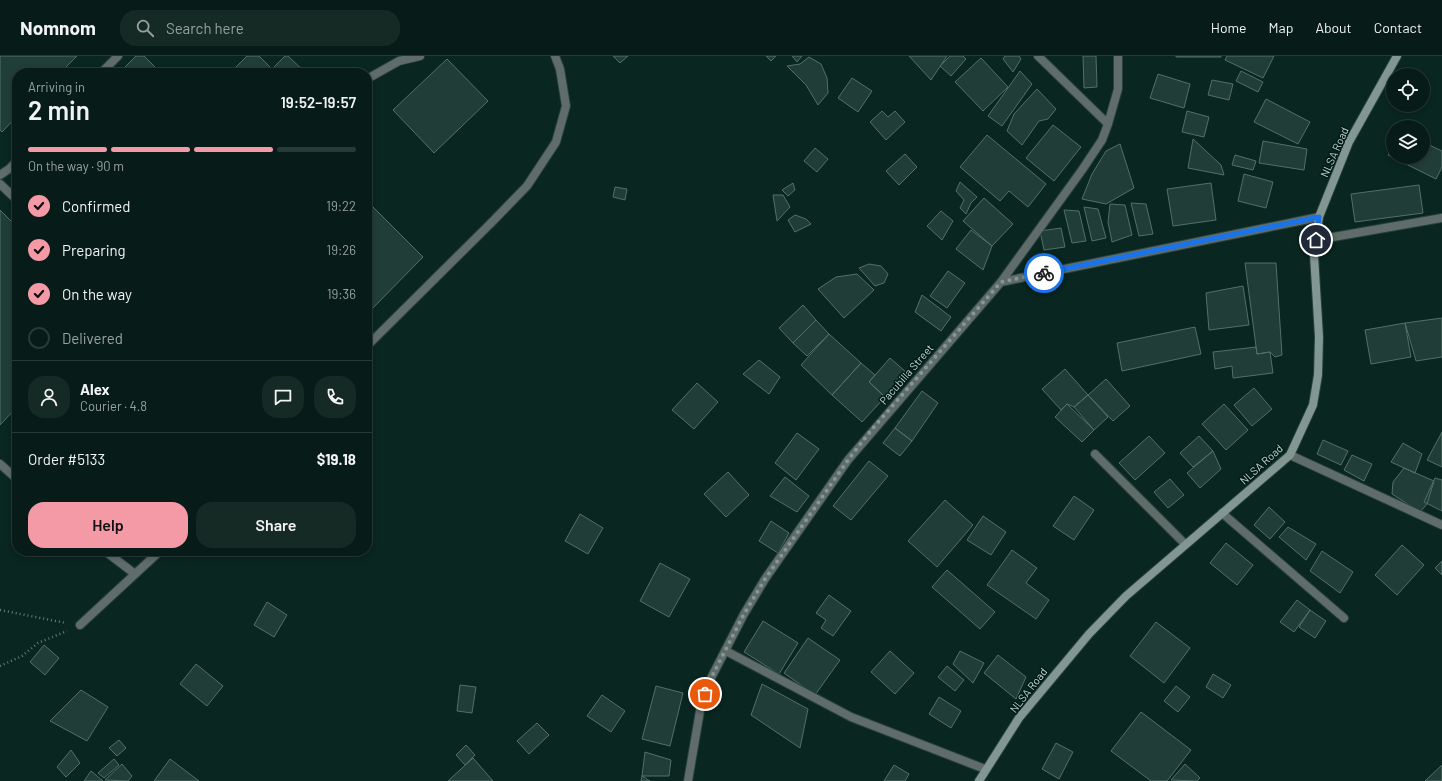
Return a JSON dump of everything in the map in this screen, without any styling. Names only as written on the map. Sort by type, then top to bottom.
[{"type":"main road","name":"NLSA Road","points":[[979,781],[985,769],[1020,718],[1089,634],[1126,596],[1290,455],[1313,405],[1318,375],[1319,336],[1314,255],[1319,217],[1349,142],[1397,56]]},
{"type":"street","points":[[106,68],[118,56]]},
{"type":"street","points":[[372,76],[399,61],[420,56]]},
{"type":"street","points":[[372,341],[527,186],[556,142],[566,106],[560,69],[555,56]]},
{"type":"street","points":[[1038,56],[1108,124]]},
{"type":"street","name":"Pacubilla Street","points":[[688,781],[702,705],[709,682],[744,614],[765,579],[848,460],[1001,282],[1082,170],[1102,140],[1108,124],[1118,89],[1118,56]]},
{"type":"street","points":[[0,175],[12,167]]},
{"type":"street","points":[[0,184],[12,195]]},
{"type":"street","points":[[1001,282],[1319,217]]},
{"type":"street","points":[[1316,240],[1442,218]]},
{"type":"street","points":[[1095,454],[1185,544]]},
{"type":"street","points":[[1290,455],[1442,526]]},
{"type":"street","points":[[0,464],[12,475]]},
{"type":"street","points":[[1222,513],[1344,618]]},
{"type":"street","points":[[112,556],[135,574]]},
{"type":"street","points":[[80,625],[155,556]]},
{"type":"street","points":[[726,651],[851,717],[985,769]]},
{"type":"path","points":[[0,610],[80,625]]},
{"type":"path","points":[[0,666],[22,656],[38,643],[80,625]]},
{"type":"building","points":[[0,56],[77,56],[65,68],[12,68],[12,121],[2,132],[0,130]]},
{"type":"building","points":[[136,56],[144,56],[156,68],[124,68]]},
{"type":"building","points":[[247,56],[259,56],[271,68],[235,68]]},
{"type":"building","points":[[285,56],[288,56],[301,68],[273,68]]},
{"type":"building","points":[[613,56],[628,56],[620,63]]},
{"type":"building","points":[[766,56],[776,56],[771,61]]},
{"type":"building","points":[[792,56],[802,56],[797,62]]},
{"type":"building","points":[[909,56],[947,56],[931,80]]},
{"type":"building","points":[[950,56],[963,56],[966,59],[951,76],[940,66]]},
{"type":"building","points":[[1005,56],[1019,56],[1021,59],[1013,72],[1003,59]]},
{"type":"building","points":[[1083,56],[1096,56],[1097,87],[1084,88]]},
{"type":"building","points":[[1221,56],[1221,57],[1176,57]]},
{"type":"building","points":[[1227,56],[1274,56],[1263,78],[1225,60]]},
{"type":"building","points":[[809,57],[821,64],[827,78],[828,93],[818,105],[806,85],[787,66],[800,64]]},
{"type":"building","points":[[981,58],[1008,87],[983,111],[955,82]]},
{"type":"building","points":[[447,59],[488,101],[434,153],[393,110]]},
{"type":"building","points":[[1020,71],[1032,84],[1002,126],[988,116]]},
{"type":"building","points":[[1241,71],[1263,82],[1258,92],[1236,81]]},
{"type":"building","points":[[1158,74],[1190,84],[1184,108],[1150,98]]},
{"type":"building","points":[[852,78],[872,91],[858,112],[838,98]]},
{"type":"building","points":[[1212,80],[1233,84],[1229,100],[1208,95]]},
{"type":"building","points":[[1037,89],[1056,109],[1048,119],[1039,121],[1022,145],[1007,131],[1014,114]]},
{"type":"building","points":[[1266,99],[1310,122],[1298,144],[1254,122]]},
{"type":"building","points":[[882,111],[888,117],[895,111],[905,122],[886,140],[870,122]]},
{"type":"building","points":[[1187,111],[1209,117],[1204,137],[1182,132]]},
{"type":"building","points":[[1053,125],[1081,147],[1054,181],[1026,158]]},
{"type":"building","points":[[987,135],[1046,184],[1028,207],[1009,191],[1000,201],[960,167]]},
{"type":"building","points":[[1193,139],[1221,165],[1224,175],[1188,168]]},
{"type":"building","points":[[1263,141],[1307,149],[1304,170],[1259,163]]},
{"type":"building","points":[[1120,144],[1134,188],[1106,204],[1082,199],[1092,174],[1106,151]]},
{"type":"building","points":[[1430,145],[1442,151],[1442,167],[1436,179],[1406,164],[1430,164]]},
{"type":"building","points":[[815,148],[828,159],[817,172],[804,161]]},
{"type":"building","points":[[905,154],[917,167],[899,185],[886,171]]},
{"type":"building","points":[[1235,155],[1256,161],[1253,170],[1232,165]]},
{"type":"building","points":[[1244,174],[1273,182],[1266,208],[1238,201]]},
{"type":"building","points":[[960,182],[977,197],[971,203],[966,214],[960,208],[964,200],[956,191]]},
{"type":"building","points":[[793,183],[795,190],[788,196],[782,190]]},
{"type":"building","points":[[1211,183],[1216,220],[1173,226],[1167,189]]},
{"type":"building","points":[[1419,185],[1423,213],[1355,222],[1351,194]]},
{"type":"building","points":[[615,187],[627,189],[625,200],[613,197]]},
{"type":"building","points":[[773,195],[783,195],[790,207],[777,221]]},
{"type":"building","points":[[984,198],[1013,224],[992,246],[963,221]]},
{"type":"building","points":[[1131,203],[1146,204],[1153,234],[1139,236]]},
{"type":"building","points":[[1110,204],[1125,205],[1132,235],[1112,242],[1108,222]]},
{"type":"building","points":[[372,206],[423,257],[372,309]]},
{"type":"building","points":[[1084,207],[1098,209],[1106,238],[1092,241]]},
{"type":"building","points":[[0,210],[12,222],[12,412],[0,425]]},
{"type":"building","points":[[1064,210],[1079,211],[1086,241],[1072,243]]},
{"type":"building","points":[[941,211],[953,221],[942,240],[927,226]]},
{"type":"building","points":[[795,215],[806,219],[811,224],[795,232],[788,220]]},
{"type":"building","points":[[1061,228],[1065,247],[1044,250],[1040,231]]},
{"type":"building","points":[[971,230],[992,246],[983,270],[956,249]]},
{"type":"building","points":[[1245,263],[1276,263],[1282,355],[1275,357],[1270,352],[1257,354]]},
{"type":"building","points":[[869,264],[881,266],[888,274],[884,283],[875,286],[859,268]]},
{"type":"building","points":[[948,271],[965,283],[947,308],[930,296]]},
{"type":"building","points":[[857,274],[874,290],[844,318],[818,289],[836,277]]},
{"type":"building","points":[[1243,286],[1249,325],[1209,330],[1206,293]]},
{"type":"building","points":[[922,295],[951,317],[941,331],[915,312]]},
{"type":"building","points":[[803,305],[816,320],[793,343],[779,328]]},
{"type":"building","points":[[1442,318],[1442,357],[1416,361],[1405,323]]},
{"type":"building","points":[[816,320],[829,334],[807,356],[793,343]]},
{"type":"building","points":[[1405,323],[1411,357],[1371,364],[1365,330]]},
{"type":"building","points":[[1195,327],[1201,354],[1122,371],[1117,343]]},
{"type":"building","points":[[829,334],[861,363],[832,395],[801,365]]},
{"type":"building","points":[[1256,347],[1257,354],[1270,352],[1273,373],[1233,378],[1232,366],[1215,369],[1213,352]]},
{"type":"building","points":[[890,358],[907,373],[885,397],[869,382]]},
{"type":"building","points":[[759,360],[780,377],[769,394],[743,374]]},
{"type":"building","points":[[861,363],[875,375],[869,382],[885,397],[862,422],[832,395]]},
{"type":"building","points":[[1065,369],[1088,395],[1074,407],[1067,404],[1061,410],[1042,389]]},
{"type":"building","points":[[1106,379],[1130,406],[1113,421],[1088,395]]},
{"type":"building","points":[[697,383],[718,402],[694,429],[672,410]]},
{"type":"building","points":[[1254,388],[1272,409],[1252,426],[1234,405]]},
{"type":"building","points":[[922,391],[938,403],[912,441],[895,428]]},
{"type":"building","points":[[1088,395],[1108,417],[1094,430],[1074,407]]},
{"type":"building","points":[[1067,404],[1094,430],[1082,442],[1055,417]]},
{"type":"building","points":[[1224,404],[1248,430],[1226,450],[1202,424]]},
{"type":"building","points":[[895,428],[912,441],[900,456],[883,443]]},
{"type":"building","points":[[1442,432],[1442,467],[1427,460]]},
{"type":"building","points":[[797,433],[819,449],[796,480],[775,463]]},
{"type":"building","points":[[1149,436],[1165,453],[1135,480],[1119,463]]},
{"type":"building","points":[[1199,436],[1213,451],[1193,467],[1180,453]]},
{"type":"building","points":[[1323,440],[1348,451],[1341,465],[1317,454]]},
{"type":"building","points":[[1403,443],[1422,454],[1415,473],[1391,462]]},
{"type":"building","points":[[1213,451],[1221,469],[1200,488],[1187,473]]},
{"type":"building","points":[[1352,455],[1372,464],[1364,481],[1344,470]]},
{"type":"building","points":[[869,461],[888,476],[851,520],[833,506]]},
{"type":"building","points":[[1404,468],[1434,481],[1427,504],[1420,512],[1392,494],[1393,482]]},
{"type":"building","points":[[728,472],[749,495],[726,517],[704,494]]},
{"type":"building","points":[[785,477],[809,496],[797,512],[770,496]]},
{"type":"building","points":[[1435,478],[1442,480],[1442,511],[1424,502]]},
{"type":"building","points":[[1170,479],[1184,495],[1168,508],[1154,492]]},
{"type":"building","points":[[1074,496],[1094,510],[1074,540],[1053,526]]},
{"type":"building","points":[[945,500],[973,525],[937,567],[908,541]]},
{"type":"building","points":[[1269,507],[1285,522],[1270,539],[1254,525]]},
{"type":"building","points":[[580,514],[603,528],[588,554],[565,541]]},
{"type":"building","points":[[983,516],[1006,532],[991,555],[967,540]]},
{"type":"building","points":[[771,521],[789,533],[778,553],[759,541]]},
{"type":"building","points":[[1288,527],[1316,544],[1306,560],[1279,537]]},
{"type":"building","points":[[1226,543],[1253,565],[1237,585],[1210,563]]},
{"type":"building","points":[[1402,545],[1424,565],[1397,595],[1375,575]]},
{"type":"building","points":[[1012,550],[1037,568],[1026,583],[1049,600],[1036,619],[987,585]]},
{"type":"building","points":[[1322,551],[1353,572],[1340,593],[1310,571]]},
{"type":"building","points":[[1442,561],[1442,575],[1435,568]]},
{"type":"building","points":[[660,563],[690,579],[669,617],[640,601]]},
{"type":"building","points":[[947,570],[995,612],[980,629],[932,587]]},
{"type":"building","points":[[829,595],[851,611],[833,636],[821,628],[826,620],[816,613]]},
{"type":"building","points":[[1297,600],[1310,610],[1294,632],[1280,622]]},
{"type":"building","points":[[267,602],[287,615],[274,637],[254,625]]},
{"type":"building","points":[[1310,610],[1326,621],[1315,638],[1299,627]]},
{"type":"building","points":[[763,621],[798,643],[779,674],[744,652]]},
{"type":"building","points":[[1156,622],[1190,648],[1164,683],[1130,656]]},
{"type":"building","points":[[808,638],[840,660],[815,695],[784,673]]},
{"type":"building","points":[[44,645],[59,658],[45,675],[30,662]]},
{"type":"building","points":[[890,651],[914,673],[895,694],[871,672]]},
{"type":"building","points":[[960,651],[984,663],[973,683],[953,664]]},
{"type":"building","points":[[998,655],[1026,677],[1016,699],[984,673]]},
{"type":"building","points":[[196,664],[223,686],[207,706],[180,684]]},
{"type":"building","points":[[947,666],[964,680],[955,691],[938,677]]},
{"type":"building","points":[[1213,674],[1231,685],[1223,698],[1206,687]]},
{"type":"building","points":[[762,684],[808,709],[800,748],[751,715]]},
{"type":"building","points":[[460,685],[476,687],[472,713],[457,711]]},
{"type":"building","points":[[656,686],[683,693],[670,746],[642,739]]},
{"type":"building","points":[[1176,686],[1190,697],[1178,712],[1164,701]]},
{"type":"building","points":[[81,690],[108,707],[87,741],[50,721]]},
{"type":"building","points":[[602,695],[625,711],[611,732],[587,716]]},
{"type":"building","points":[[939,697],[961,711],[951,728],[929,714]]},
{"type":"building","points":[[1141,712],[1191,750],[1167,781],[1151,781],[1111,751]]},
{"type":"building","points":[[537,723],[549,735],[529,754],[517,741]]},
{"type":"building","points":[[119,740],[126,748],[117,756],[109,748]]},
{"type":"building","points":[[1056,743],[1073,752],[1059,779],[1042,769]]},
{"type":"building","points":[[466,745],[475,755],[465,765],[456,755]]},
{"type":"building","points":[[71,750],[80,763],[66,777],[57,767]]},
{"type":"building","points":[[645,752],[671,760],[669,776],[642,776]]},
{"type":"building","points":[[473,758],[493,781],[448,781]]},
{"type":"building","points":[[114,759],[119,765],[104,778],[98,773]]},
{"type":"building","points":[[170,759],[199,781],[154,781]]},
{"type":"building","points":[[122,764],[132,776],[128,781],[105,780]]},
{"type":"building","points":[[1185,764],[1200,778],[1197,781],[1171,780]]},
{"type":"building","points":[[894,765],[909,774],[905,781],[884,781]]},
{"type":"building","points":[[1442,765],[1442,781],[1425,781]]},
{"type":"building","points":[[91,771],[103,781],[84,781]]},
{"type":"building","points":[[642,776],[650,781],[641,781]]},
{"type":"way so far","points":[[705,694],[709,682],[744,614],[765,579],[848,460],[882,418],[1001,282],[1044,273]]},
{"type":"route","points":[[1044,273],[1319,217],[1316,240]]}]
